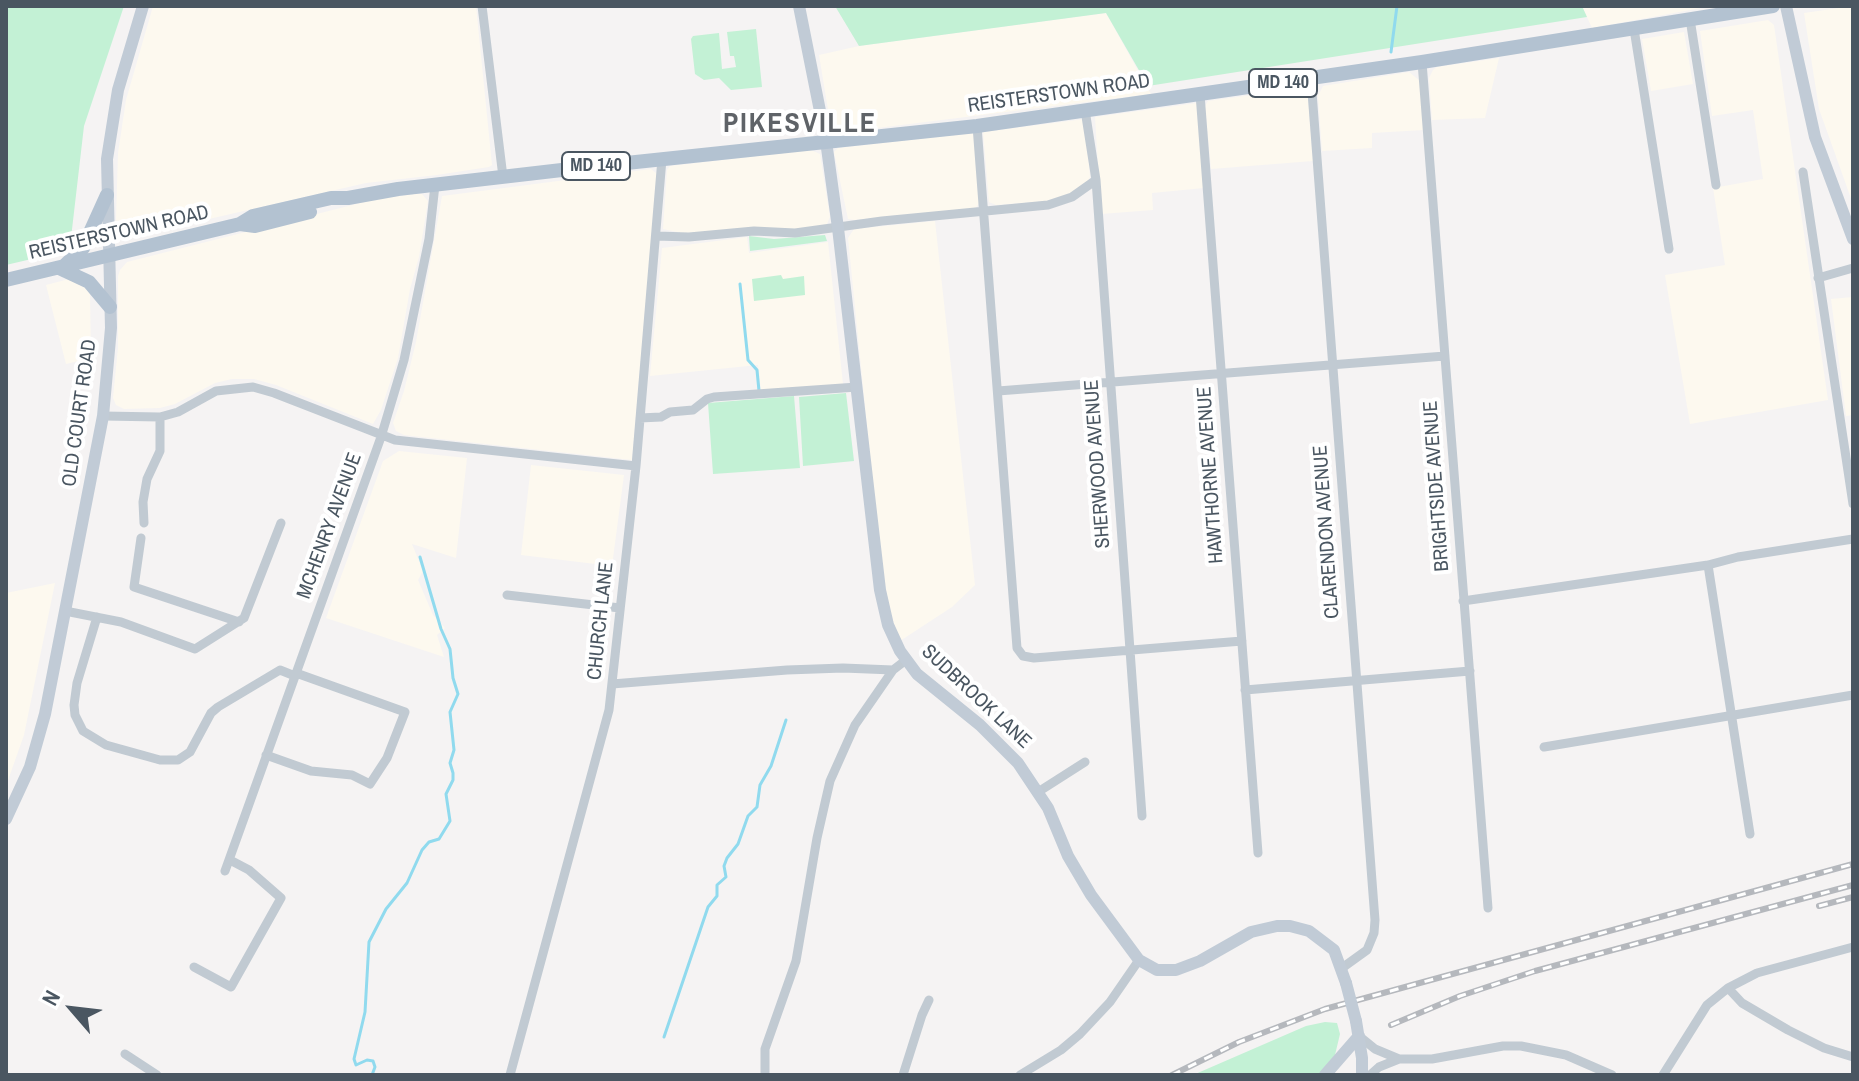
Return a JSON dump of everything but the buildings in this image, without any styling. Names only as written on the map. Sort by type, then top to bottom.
[{"type":"main road","name":"REISTERSTOWN ROAD","points":[[6,280],[240,224],[253,216],[331,198],[977,126],[1311,79],[1773,6]]},
{"type":"main road","points":[[107,195],[77,256],[61,267],[89,282],[110,307]]},
{"type":"street","name":"OLD COURT ROAD","points":[[6,819],[23,786],[37,744],[103,416],[111,347],[105,173],[112,119],[143,6]]},
{"type":"street","points":[[482,6],[503,177]]},
{"type":"street","name":"SUDBROOK LANE","points":[[799,6],[826,141],[880,590],[888,625],[917,674],[1005,748],[1038,792],[1068,856],[1091,895],[1139,960]]},
{"type":"street","points":[[1786,6],[1815,137],[1853,239]]},
{"type":"street","points":[[1690,19],[1716,185]]},
{"type":"street","points":[[1634,29],[1669,249]]},
{"type":"street","name":"BRIGHTSIDE AVENUE","points":[[1422,62],[1488,908]]},
{"type":"street","name":"CLARENDON AVENUE","points":[[1311,79],[1374,933],[1367,950],[1342,968]]},
{"type":"street","name":"HAWTHORNE AVENUE","points":[[1200,94],[1258,853]]},
{"type":"street","name":"SHERWOOD AVENUE","points":[[1085,110],[1096,180],[1142,816]]},
{"type":"street","points":[[977,126],[1016,642],[1023,656],[1034,658],[1242,641]]},
{"type":"street","name":"CHURCH LANE","points":[[510,1075],[603,739],[636,466],[662,159]]},
{"type":"street","points":[[1803,172],[1853,504]]},
{"type":"street","points":[[656,236],[689,237],[754,231],[795,233],[985,212],[1062,202],[1096,180]]},
{"type":"street","name":"MCHENRY AVENUE","points":[[225,871],[381,437],[404,360],[429,239],[435,185]]},
{"type":"street","points":[[1818,278],[1853,268]]},
{"type":"street","points":[[998,391],[1445,356]]},
{"type":"street","points":[[103,416],[160,417],[178,412],[216,391],[253,387],[381,437],[417,444],[636,466]]},
{"type":"street","points":[[640,418],[693,410],[714,397],[857,387]]},
{"type":"street","points":[[144,523],[143,502],[147,479],[158,459],[160,417]]},
{"type":"street","points":[[65,611],[121,622],[195,649],[244,618],[281,523]]},
{"type":"street","points":[[141,538],[134,587],[239,622]]},
{"type":"street","points":[[1463,601],[1708,565],[1738,557],[1853,539]]},
{"type":"street","points":[[1708,565],[1750,834]]},
{"type":"street","points":[[507,595],[620,608]]},
{"type":"street","points":[[97,617],[77,683],[74,705],[83,731],[106,745],[160,760],[178,760],[190,752],[211,713],[280,670],[405,712],[387,758],[370,784],[352,775],[311,771],[266,755]]},
{"type":"street","points":[[765,1075],[765,1049],[796,961],[830,781],[855,725],[893,670],[906,660]]},
{"type":"street","points":[[612,684],[787,670],[893,670]]},
{"type":"street","points":[[1245,690],[1470,671]]},
{"type":"street","points":[[1544,747],[1853,695]]},
{"type":"street","points":[[1038,792],[1085,762]]},
{"type":"street","points":[[194,967],[231,987],[281,898],[249,870],[230,860]]},
{"type":"street","points":[[1020,1075],[1061,1050],[1080,1034],[1110,1002],[1139,960],[1157,970],[1176,970],[1200,961],[1251,932],[1277,926],[1301,929],[1334,950],[1356,1021],[1362,1075]]},
{"type":"street","points":[[1663,1075],[1707,1005],[1728,988],[1757,973],[1853,947]]},
{"type":"street","points":[[1728,988],[1742,1003],[1788,1030],[1824,1048],[1853,1057]]},
{"type":"street","points":[[903,1075],[929,1000]]},
{"type":"street","points":[[1359,1036],[1375,1049],[1399,1059]]},
{"type":"street","points":[[1325,1075],[1359,1036]]},
{"type":"street","points":[[1370,1075],[1379,1067],[1399,1059],[1432,1059],[1503,1046],[1550,1050],[1612,1075]]},
{"type":"street","points":[[125,1054],[157,1075]]},
{"type":"shaded area","points":[[153,6],[476,6],[492,165],[366,183],[126,238],[118,232],[116,219],[118,153],[126,100]]},
{"type":"shaded area","points":[[1582,6],[1712,6],[1592,28]]},
{"type":"shaded area","points":[[1853,6],[1853,204],[1819,109],[1804,13]]},
{"type":"shaded area","points":[[1106,13],[1151,94],[837,133],[831,128],[819,55],[859,46]]},
{"type":"shaded area","points":[[1768,20],[1774,25],[1828,400],[1690,424],[1665,275],[1725,265],[1713,188],[1763,179],[1753,110],[1712,116],[1700,31]]},
{"type":"shaded area","points":[[1684,32],[1693,84],[1651,91],[1642,39]]},
{"type":"shaded area","points":[[1499,58],[1485,118],[1432,120],[1429,78],[1433,70]]},
{"type":"shaded area","points":[[1409,72],[1420,81],[1424,130],[1372,133],[1372,148],[1322,151],[1318,96],[1323,86]]},
{"type":"shaded area","points":[[1296,89],[1306,93],[1308,98],[1313,161],[1211,169],[1205,106],[1208,101]]},
{"type":"shaded area","points":[[1197,103],[1204,188],[1152,193],[1153,210],[1101,214],[1095,117]]},
{"type":"shaded area","points":[[1085,119],[1088,181],[1071,193],[1047,201],[996,205],[989,202],[983,132]]},
{"type":"shaded area","points":[[974,133],[980,201],[976,208],[848,219],[834,152],[838,148]]},
{"type":"shaded area","points":[[811,150],[820,154],[830,217],[826,226],[795,230],[682,233],[663,229],[667,170],[670,166]]},
{"type":"shaded area","points":[[651,169],[657,174],[632,460],[404,435],[396,431],[393,423],[416,342],[442,196]]},
{"type":"shaded area","points":[[422,194],[428,201],[419,257],[398,358],[381,410],[373,424],[254,379],[215,383],[175,404],[160,408],[124,409],[116,405],[113,398],[118,348],[118,276],[127,262],[376,199]]},
{"type":"shaded area","points":[[935,221],[975,585],[952,607],[900,641],[891,615],[881,565],[848,238],[854,229]]},
{"type":"shaded area","points":[[747,237],[749,253],[828,242],[843,384],[761,391],[758,365],[650,376],[662,248]]},
{"type":"shaded area","points":[[69,279],[90,294],[91,358],[66,364],[46,285]]},
{"type":"shaded area","points":[[1853,297],[1853,415],[1846,416],[1831,299]]},
{"type":"shaded area","points":[[399,451],[467,458],[456,558],[412,544],[423,571],[418,580],[433,615],[445,628],[437,635],[444,657],[326,618],[383,461]]},
{"type":"shaded area","points":[[531,465],[624,475],[612,566],[521,555]]},
{"type":"shaded area","points":[[55,583],[24,735],[6,786],[6,593]]},
{"type":"green space","points":[[6,6],[124,6],[84,126],[71,238],[57,253],[6,265]]},
{"type":"green space","points":[[835,6],[1582,6],[1587,17],[1148,86],[1106,13],[859,46]]},
{"type":"green space","points":[[756,29],[762,87],[731,90],[719,78],[704,80],[695,74],[693,36],[719,33],[722,69],[736,67],[734,56],[730,56],[727,32]]},
{"type":"green space","points":[[825,235],[827,241],[750,251],[749,236],[774,239]]},
{"type":"green space","points":[[781,275],[783,279],[804,276],[805,295],[754,301],[752,279]]},
{"type":"green space","points":[[846,393],[854,461],[803,466],[799,397]]},
{"type":"green space","points":[[794,396],[800,468],[713,474],[708,403]]},
{"type":"green space","points":[[1337,1023],[1340,1034],[1335,1055],[1318,1075],[1193,1075],[1306,1026]]},
{"type":"waterway","points":[[1391,52],[1397,6]]},
{"type":"waterway","points":[[740,284],[748,360],[757,370],[759,391]]},
{"type":"waterway","points":[[372,1075],[375,1067],[373,1061],[356,1065],[354,1059],[365,1012],[369,942],[386,909],[407,883],[422,850],[429,842],[439,839],[450,821],[446,794],[453,780],[450,712],[458,694],[450,649],[420,557]]},
{"type":"waterway","points":[[664,1037],[708,907],[717,896],[717,885],[726,877],[724,866],[727,858],[738,844],[748,816],[757,807],[760,785],[771,766],[786,720]]},
{"type":"railway","points":[[1172,1075],[1239,1042],[1325,1009],[1853,864]]},
{"type":"railway","points":[[1391,1025],[1460,996],[1535,971],[1853,885]]},
{"type":"railway","points":[[1819,906],[1853,897]]},
{"type":"district","name":"PIKESVILLE","points":[[800,124]]}]
